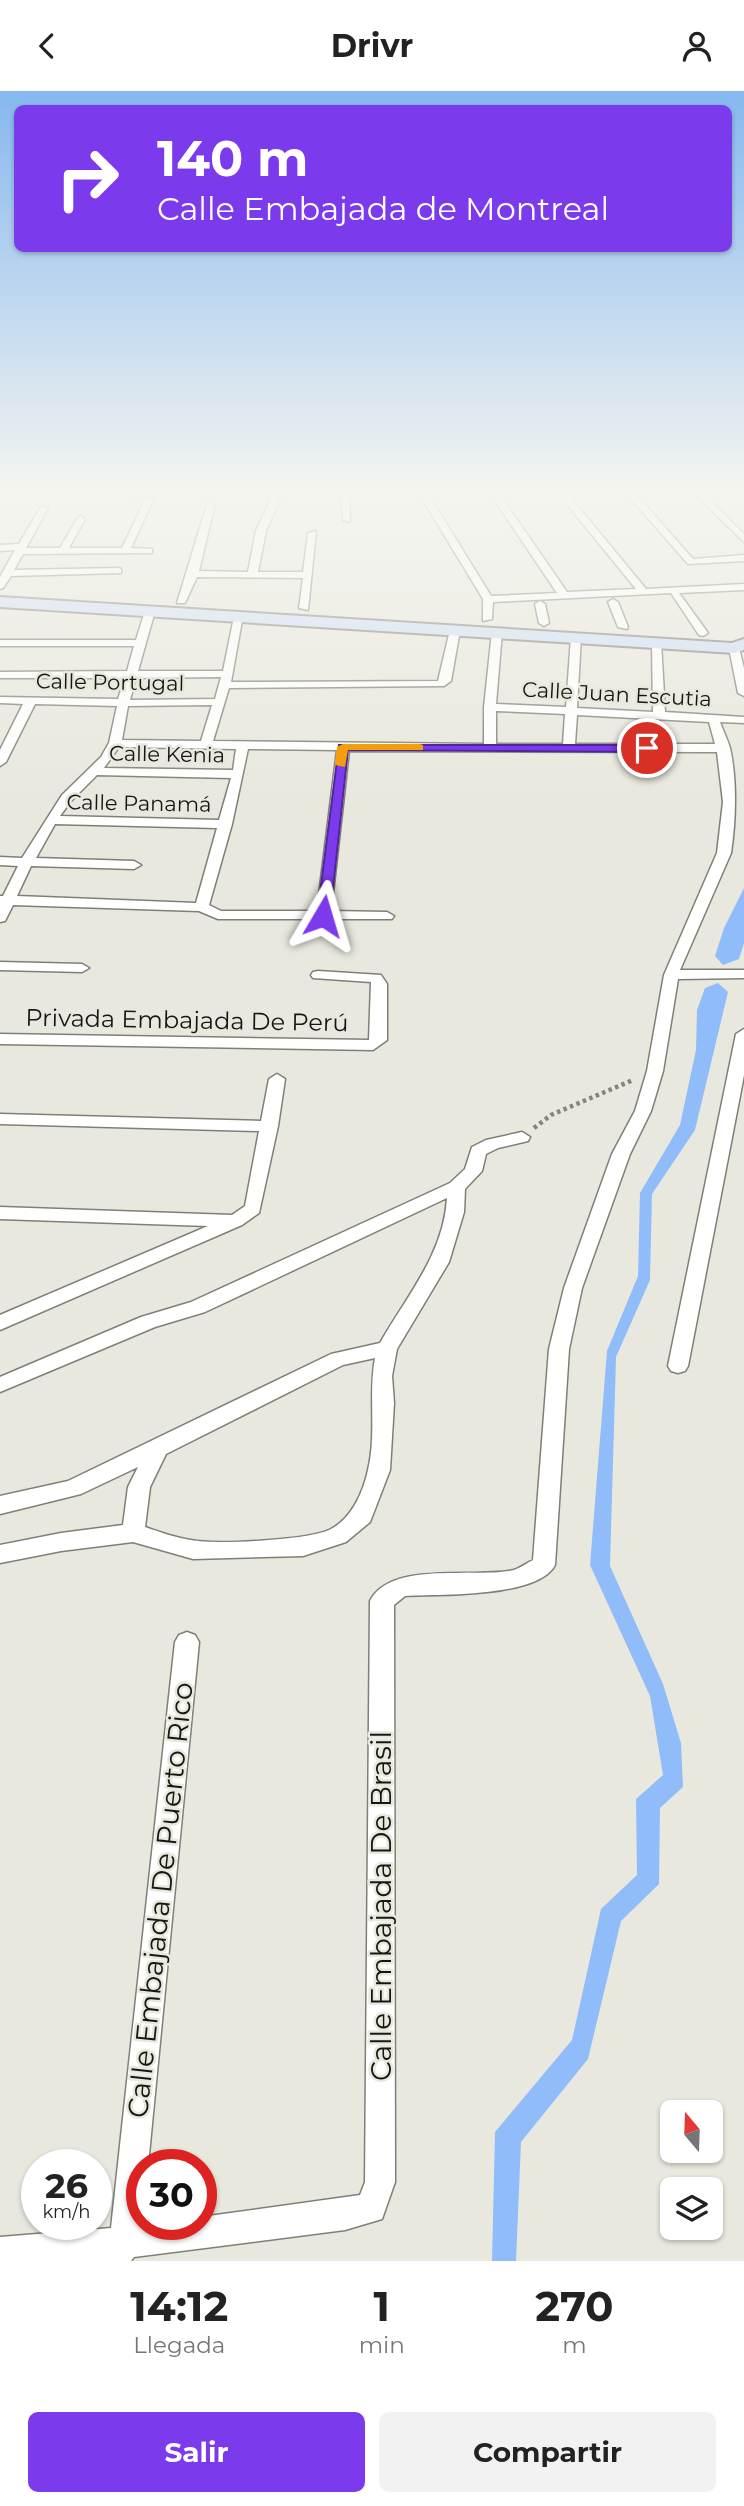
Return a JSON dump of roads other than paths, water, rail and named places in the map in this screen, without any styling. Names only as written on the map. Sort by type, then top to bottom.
[{"type":"main road","points":[[73,593],[181,601],[239,617],[657,643],[741,643]]},
{"type":"main road","points":[[0,602],[150,611],[304,608],[704,633],[741,643]]},
{"type":"street","points":[[181,601],[184,593]]},
{"type":"street","points":[[304,608],[306,593]]},
{"type":"street","points":[[484,593],[488,599],[487,619]]},
{"type":"street","points":[[488,599],[598,593]]},
{"type":"street","points":[[675,595],[704,633]]},
{"type":"street","points":[[613,602],[623,627]]},
{"type":"street","points":[[540,604],[544,622]]},
{"type":"street","points":[[0,918],[4,900],[51,820],[66,798],[106,759],[115,743],[123,703],[150,611]]},
{"type":"street","points":[[206,744],[227,679],[239,617]]},
{"type":"street","points":[[0,675],[133,673],[227,679],[440,684],[445,681],[455,630]]},
{"type":"street","points":[[490,748],[490,707],[497,632]]},
{"type":"street","points":[[569,749],[576,638]]},
{"type":"street","points":[[0,643],[140,643]]},
{"type":"street","points":[[657,643],[660,714]]},
{"type":"street","points":[[741,643],[744,693]]},
{"type":"street","name":"Calle Portugal","points":[[0,700],[220,702]]},
{"type":"street","points":[[0,762],[31,701]]},
{"type":"street","name":"Calle Juan Escutia","points":[[490,707],[743,720]]},
{"type":"street","points":[[713,717],[724,748],[728,781],[728,836],[724,853],[671,975],[744,974]]},
{"type":"street","points":[[115,743],[569,749],[724,748]]},
{"type":"street","points":[[202,907],[226,824],[243,745]]},
{"type":"street","points":[[323,916],[343,747]]},
{"type":"street","name":"Calle Kenia","points":[[94,771],[238,775]]},
{"type":"street","name":"Calle Panamá","points":[[51,820],[226,824]]},
{"type":"street","points":[[0,861],[134,865]]},
{"type":"street","points":[[4,900],[202,907],[218,915],[387,916]]},
{"type":"street","points":[[0,966],[82,968]]},
{"type":"street","name":"Privada Embajada De Perú","points":[[0,1039],[373,1045],[379,1039],[379,984],[376,978],[318,975]]},
{"type":"street","name":"Calle Embajada De Brasil","points":[[119,2252],[371,2208],[380,2182],[382,1601],[400,1587],[518,1579],[544,1565],[559,1349],[573,1288],[621,1154],[643,1111],[655,1070],[671,975]]},
{"type":"street","points":[[678,1366],[743,1043]]},
{"type":"street","points":[[0,1323],[236,1221],[253,1209],[277,1079]]},
{"type":"street","points":[[0,1119],[270,1126]]},
{"type":"street","points":[[0,1385],[148,1322],[198,1307],[456,1187],[473,1171],[478,1151],[492,1144],[522,1137]]},
{"type":"street","points":[[0,1554],[133,1532],[193,1550],[303,1547],[338,1536],[362,1516],[379,1470],[384,1403],[382,1376],[387,1349],[440,1262],[455,1212],[456,1187]]},
{"type":"street","points":[[0,1213],[236,1221]]},
{"type":"street","points":[[0,1505],[73,1488],[158,1450],[338,1359],[387,1349]]},
{"type":"street","points":[[133,1532],[139,1487],[158,1450]]},
{"type":"street","name":"Calle Embajada De Puerto Rico","points":[[119,2252],[187,1642]]},
{"type":"street","points":[[0,2253],[119,2252]]},
{"type":"water","points":[[744,888],[744,943],[739,959],[723,965],[715,956],[724,928]]},
{"type":"water","points":[[718,983],[728,992],[695,1130],[652,1194],[650,1280],[616,1357],[610,1566],[663,1684],[681,1743],[683,1787],[660,1808],[659,1884],[621,1921],[588,2059],[521,2142],[516,2261],[492,2261],[495,2132],[572,2040],[601,1909],[637,1875],[636,1799],[663,1775],[650,1696],[590,1565],[607,1351],[638,1276],[640,1193],[680,1125],[696,1050],[697,1010],[705,988]]}]
